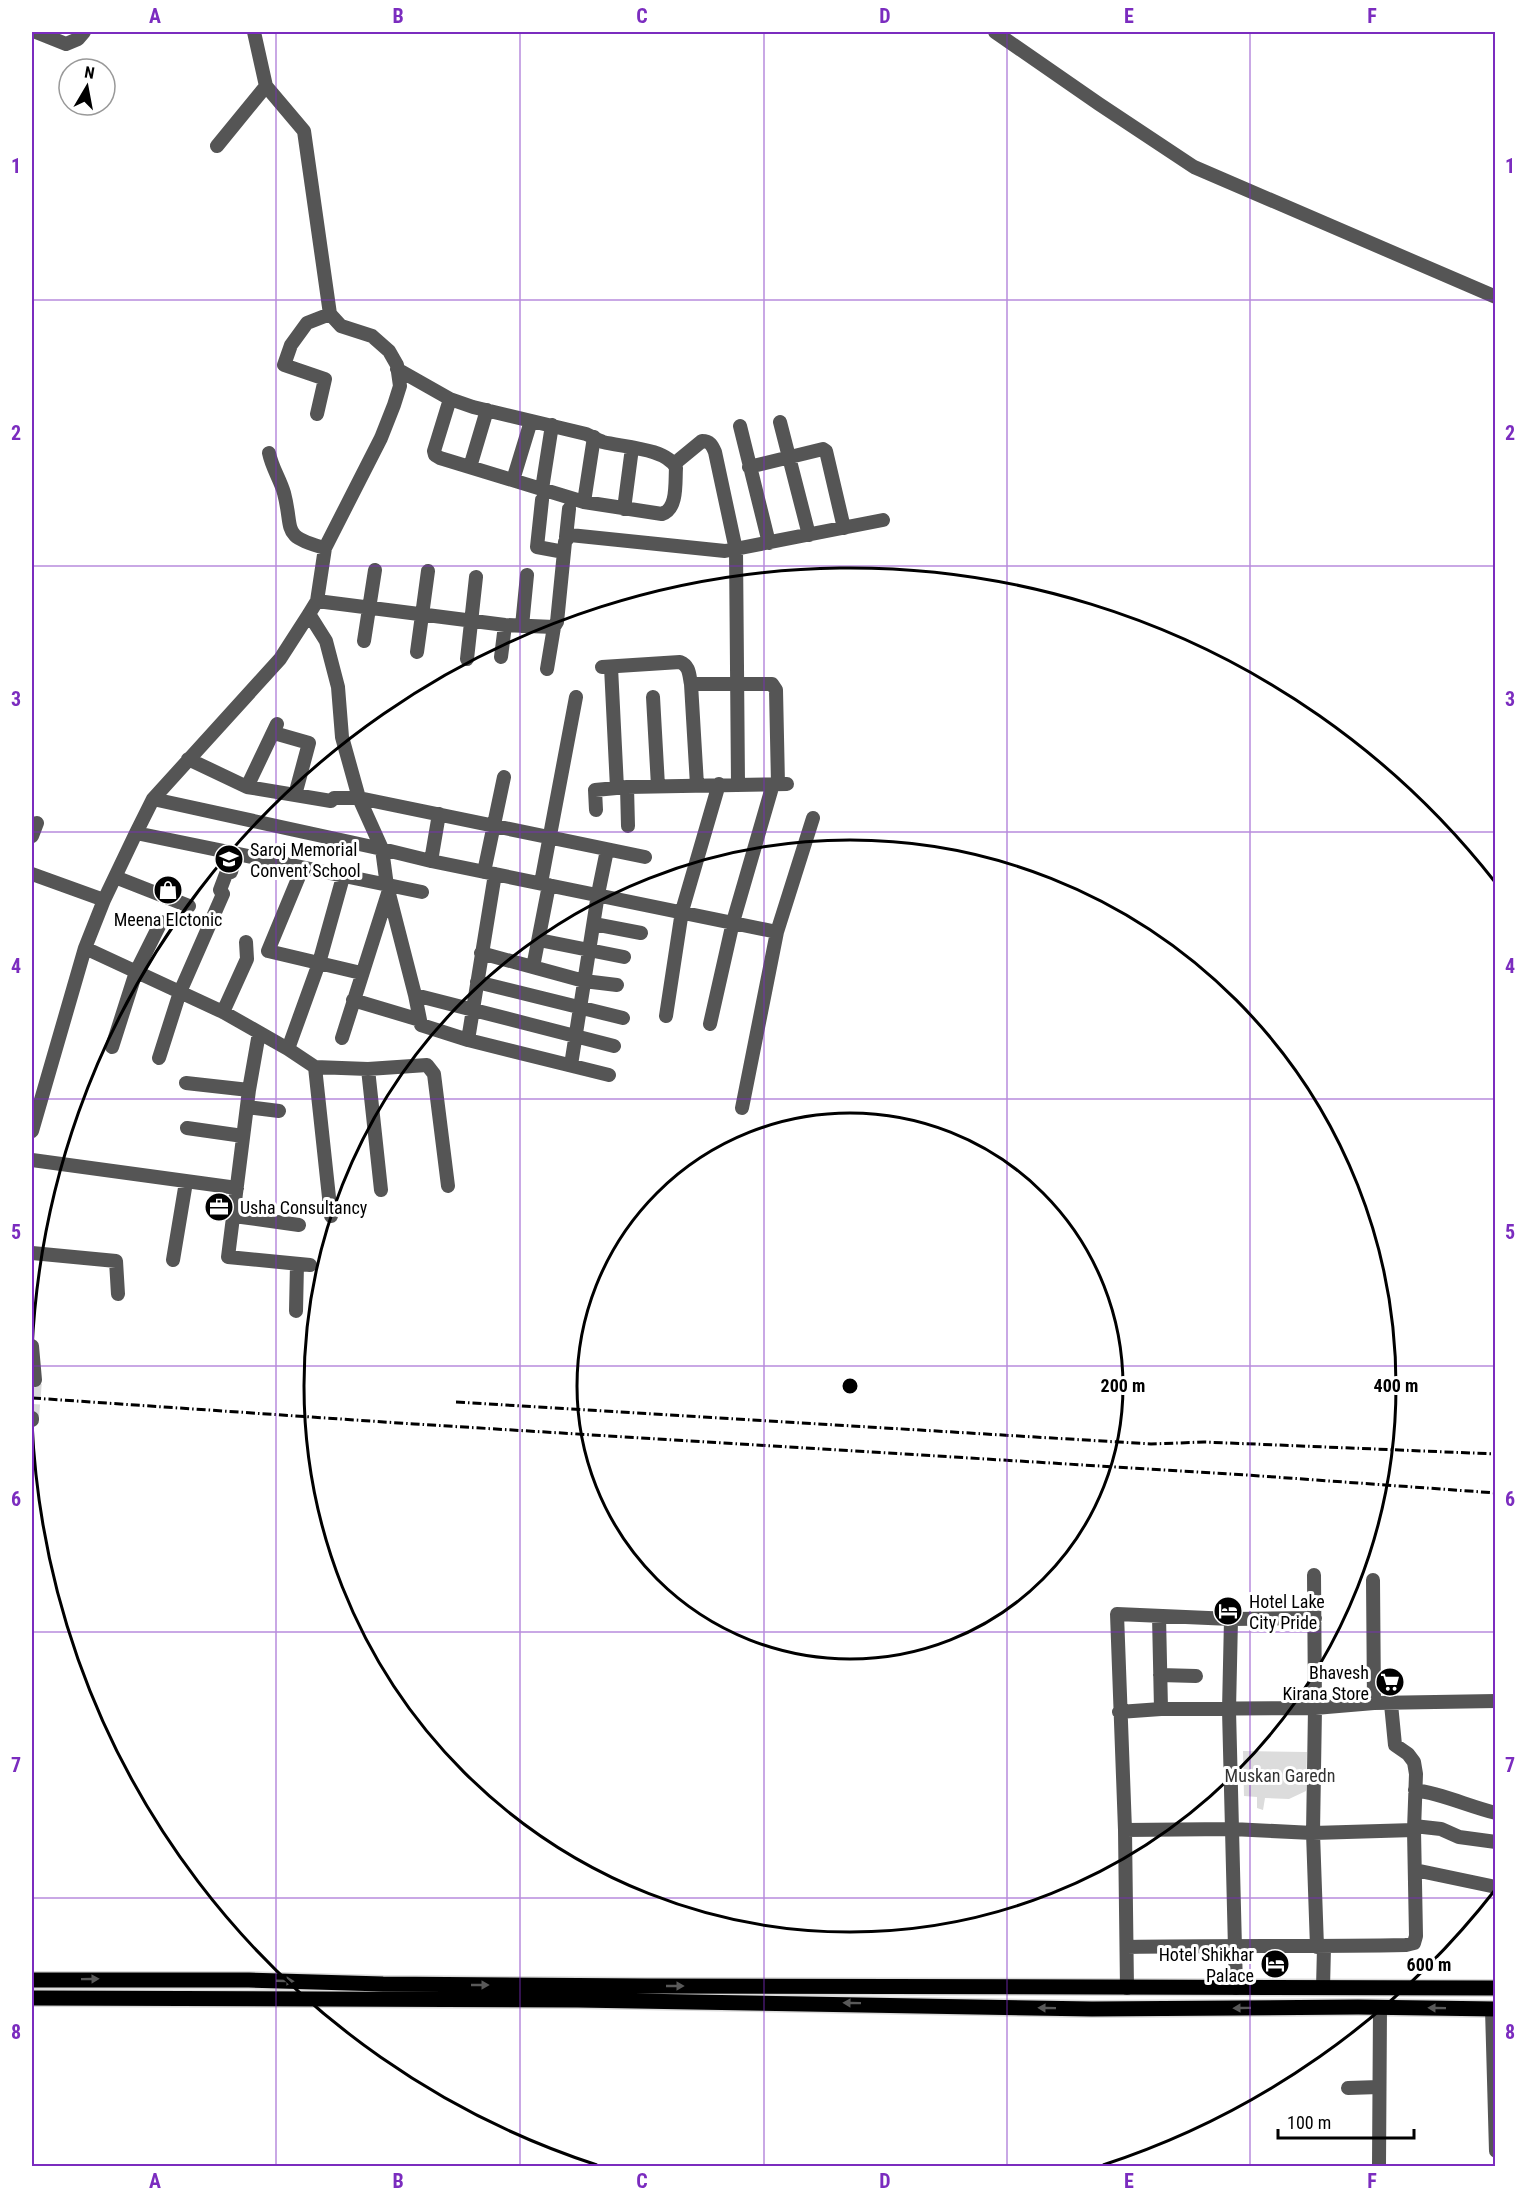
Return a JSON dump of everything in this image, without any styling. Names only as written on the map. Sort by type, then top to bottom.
[{"type":"main road","points":[[32,1980],[249,1980],[1092,2008],[1494,2009]]},
{"type":"main road","points":[[32,1998],[965,1985],[1236,1989],[1496,1988]]},
{"type":"street","points":[[36,32],[66,44],[78,39],[84,32]]},
{"type":"street","points":[[32,1131],[37,1093],[85,948],[104,900],[136,833],[153,799],[280,659],[317,601],[325,548],[384,430],[400,386],[398,369],[389,351],[372,336],[341,326],[330,314],[304,130],[266,86],[254,32]]},
{"type":"street","points":[[995,32],[1194,167],[1496,297]]},
{"type":"street","points":[[217,146],[266,86]]},
{"type":"street","points":[[317,414],[325,379],[284,365],[291,345],[307,323],[330,314]]},
{"type":"street","points":[[398,369],[450,399],[552,425],[602,441],[655,453],[668,459],[676,468],[670,510],[662,514],[542,495],[513,480],[440,458],[435,455],[434,451],[450,399]]},
{"type":"street","points":[[470,467],[487,410]]},
{"type":"street","points":[[513,480],[531,421]]},
{"type":"street","points":[[780,422],[809,535]]},
{"type":"street","points":[[552,425],[537,548],[564,552]]},
{"type":"street","points":[[740,426],[769,543]]},
{"type":"street","points":[[584,502],[594,437]]},
{"type":"street","points":[[674,464],[702,441],[708,441],[711,444],[715,452],[736,550],[738,784]]},
{"type":"street","points":[[624,509],[632,448]]},
{"type":"street","points":[[750,467],[820,449],[826,451],[844,528]]},
{"type":"street","points":[[269,453],[271,465],[284,492],[288,526],[293,535],[303,542],[325,548]]},
{"type":"street","points":[[548,669],[554,627],[557,622],[569,509]]},
{"type":"street","points":[[566,537],[578,534],[725,551],[883,520]]},
{"type":"street","points":[[364,641],[375,570]]},
{"type":"street","points":[[417,652],[428,572]]},
{"type":"street","points":[[522,626],[527,574]]},
{"type":"street","points":[[468,659],[476,577]]},
{"type":"street","points":[[317,601],[505,626],[554,627]]},
{"type":"street","points":[[309,614],[326,641],[338,687],[342,737],[359,798],[382,849],[388,888],[421,1025],[468,1040],[609,1075]]},
{"type":"street","points":[[501,657],[505,626]]},
{"type":"street","points":[[628,826],[607,667],[680,662],[685,664],[691,684],[697,785]]},
{"type":"street","points":[[691,684],[771,684],[776,690],[780,784],[733,922],[710,1024]]},
{"type":"street","points":[[533,967],[550,837],[576,697]]},
{"type":"street","points":[[653,697],[658,786]]},
{"type":"street","points":[[247,787],[276,729],[309,743],[295,795]]},
{"type":"street","points":[[188,759],[247,787],[331,801],[334,798],[359,798],[645,857]]},
{"type":"street","points":[[468,1040],[482,953],[494,826],[504,777]]},
{"type":"street","points":[[666,1016],[682,911],[719,784]]},
{"type":"street","points":[[596,810],[594,789],[780,784]]},
{"type":"street","points":[[153,799],[430,861],[777,932]]},
{"type":"street","points":[[430,861],[439,814]]},
{"type":"street","points":[[742,1108],[777,932],[813,818]]},
{"type":"street","points":[[136,833],[388,888],[422,892]]},
{"type":"street","points":[[571,1065],[607,849]]},
{"type":"street","points":[[159,1058],[180,992],[223,894],[220,891],[226,874],[231,872],[236,855]]},
{"type":"street","points":[[302,869],[268,951],[361,973]]},
{"type":"street","points":[[32,874],[104,900]]},
{"type":"street","points":[[115,877],[189,906]]},
{"type":"street","points":[[288,1049],[319,963],[343,877]]},
{"type":"street","points":[[342,1038],[388,888]]},
{"type":"street","points":[[112,1047],[136,972],[161,922]]},
{"type":"street","points":[[594,924],[641,933]]},
{"type":"street","points":[[538,940],[624,957]]},
{"type":"street","points":[[223,1012],[247,959],[246,942]]},
{"type":"street","points":[[85,948],[223,1012],[315,1067],[368,1069],[427,1065],[434,1074],[448,1186]]},
{"type":"street","points":[[482,953],[584,981],[617,985]]},
{"type":"street","points":[[477,982],[623,1018]]},
{"type":"street","points":[[415,995],[614,1046]]},
{"type":"street","points":[[353,1000],[420,1020]]},
{"type":"street","points":[[259,1033],[249,1090],[228,1257],[304,1264],[296,1311]]},
{"type":"street","points":[[315,1067],[332,1216]]},
{"type":"street","points":[[368,1069],[381,1190]]},
{"type":"street","points":[[186,1083],[249,1090]]},
{"type":"street","points":[[247,1107],[279,1111]]},
{"type":"street","points":[[187,1128],[243,1136]]},
{"type":"street","points":[[32,1160],[237,1188]]},
{"type":"street","points":[[173,1260],[186,1182]]},
{"type":"street","points":[[234,1216],[299,1225]]},
{"type":"street","points":[[32,1252],[116,1261],[117,1293]]},
{"type":"street","points":[[32,1346],[35,1380]]},
{"type":"street","points":[[1314,1575],[1313,1833],[1323,1988]]},
{"type":"street","points":[[1373,1581],[1374,1703]]},
{"type":"street","points":[[1127,1988],[1125,1830],[1117,1614],[1231,1619],[1315,1618]]},
{"type":"street","points":[[1159,1616],[1161,1709]]},
{"type":"street","points":[[1231,1619],[1229,1710],[1236,1989]]},
{"type":"street","points":[[1160,1675],[1196,1677]]},
{"type":"street","points":[[1119,1712],[1496,1701]]},
{"type":"street","points":[[1127,1947],[1234,1944],[1320,1947],[1406,1946],[1414,1943],[1416,1936],[1414,1828],[1416,1774],[1414,1762],[1408,1754],[1395,1745],[1391,1704]]},
{"type":"street","points":[[1416,1790],[1437,1793],[1449,1799],[1496,1813]]},
{"type":"street","points":[[1125,1830],[1232,1829],[1313,1833],[1414,1828],[1441,1829],[1459,1837],[1496,1842]]},
{"type":"street","points":[[1415,1870],[1496,1887]]},
{"type":"street","points":[[1379,2166],[1380,2008]]},
{"type":"street","points":[[1494,2009],[1496,2151]]},
{"type":"street","points":[[1348,2088],[1378,2087]]},
{"type":"green space","name":"Muskan Garedn","points":[[1243,1751],[1307,1752],[1306,1791],[1289,1799],[1265,1798],[1263,1810],[1257,1808],[1257,1797],[1244,1796]]},
{"type":"tunnel","points":[[32,1418],[35,1380]]},
{"type":"railway","points":[[32,1398],[1247,1475],[1496,1493]]},
{"type":"railway","points":[[456,1402],[1151,1444],[1204,1442],[1496,1454]]},
{"type":"place","name":"Saroj Memorial Convent School","points":[[229,859]]},
{"type":"place","name":"Meena Elctonic","points":[[168,890]]},
{"type":"place","name":"Usha Consultancy","points":[[219,1207]]},
{"type":"place","name":"Hotel Lake City Pride","points":[[1228,1611]]},
{"type":"place","name":"Bhavesh Kirana Store","points":[[1390,1682]]},
{"type":"place","name":"Hotel Shikhar Palace","points":[[1275,1964]]}]
